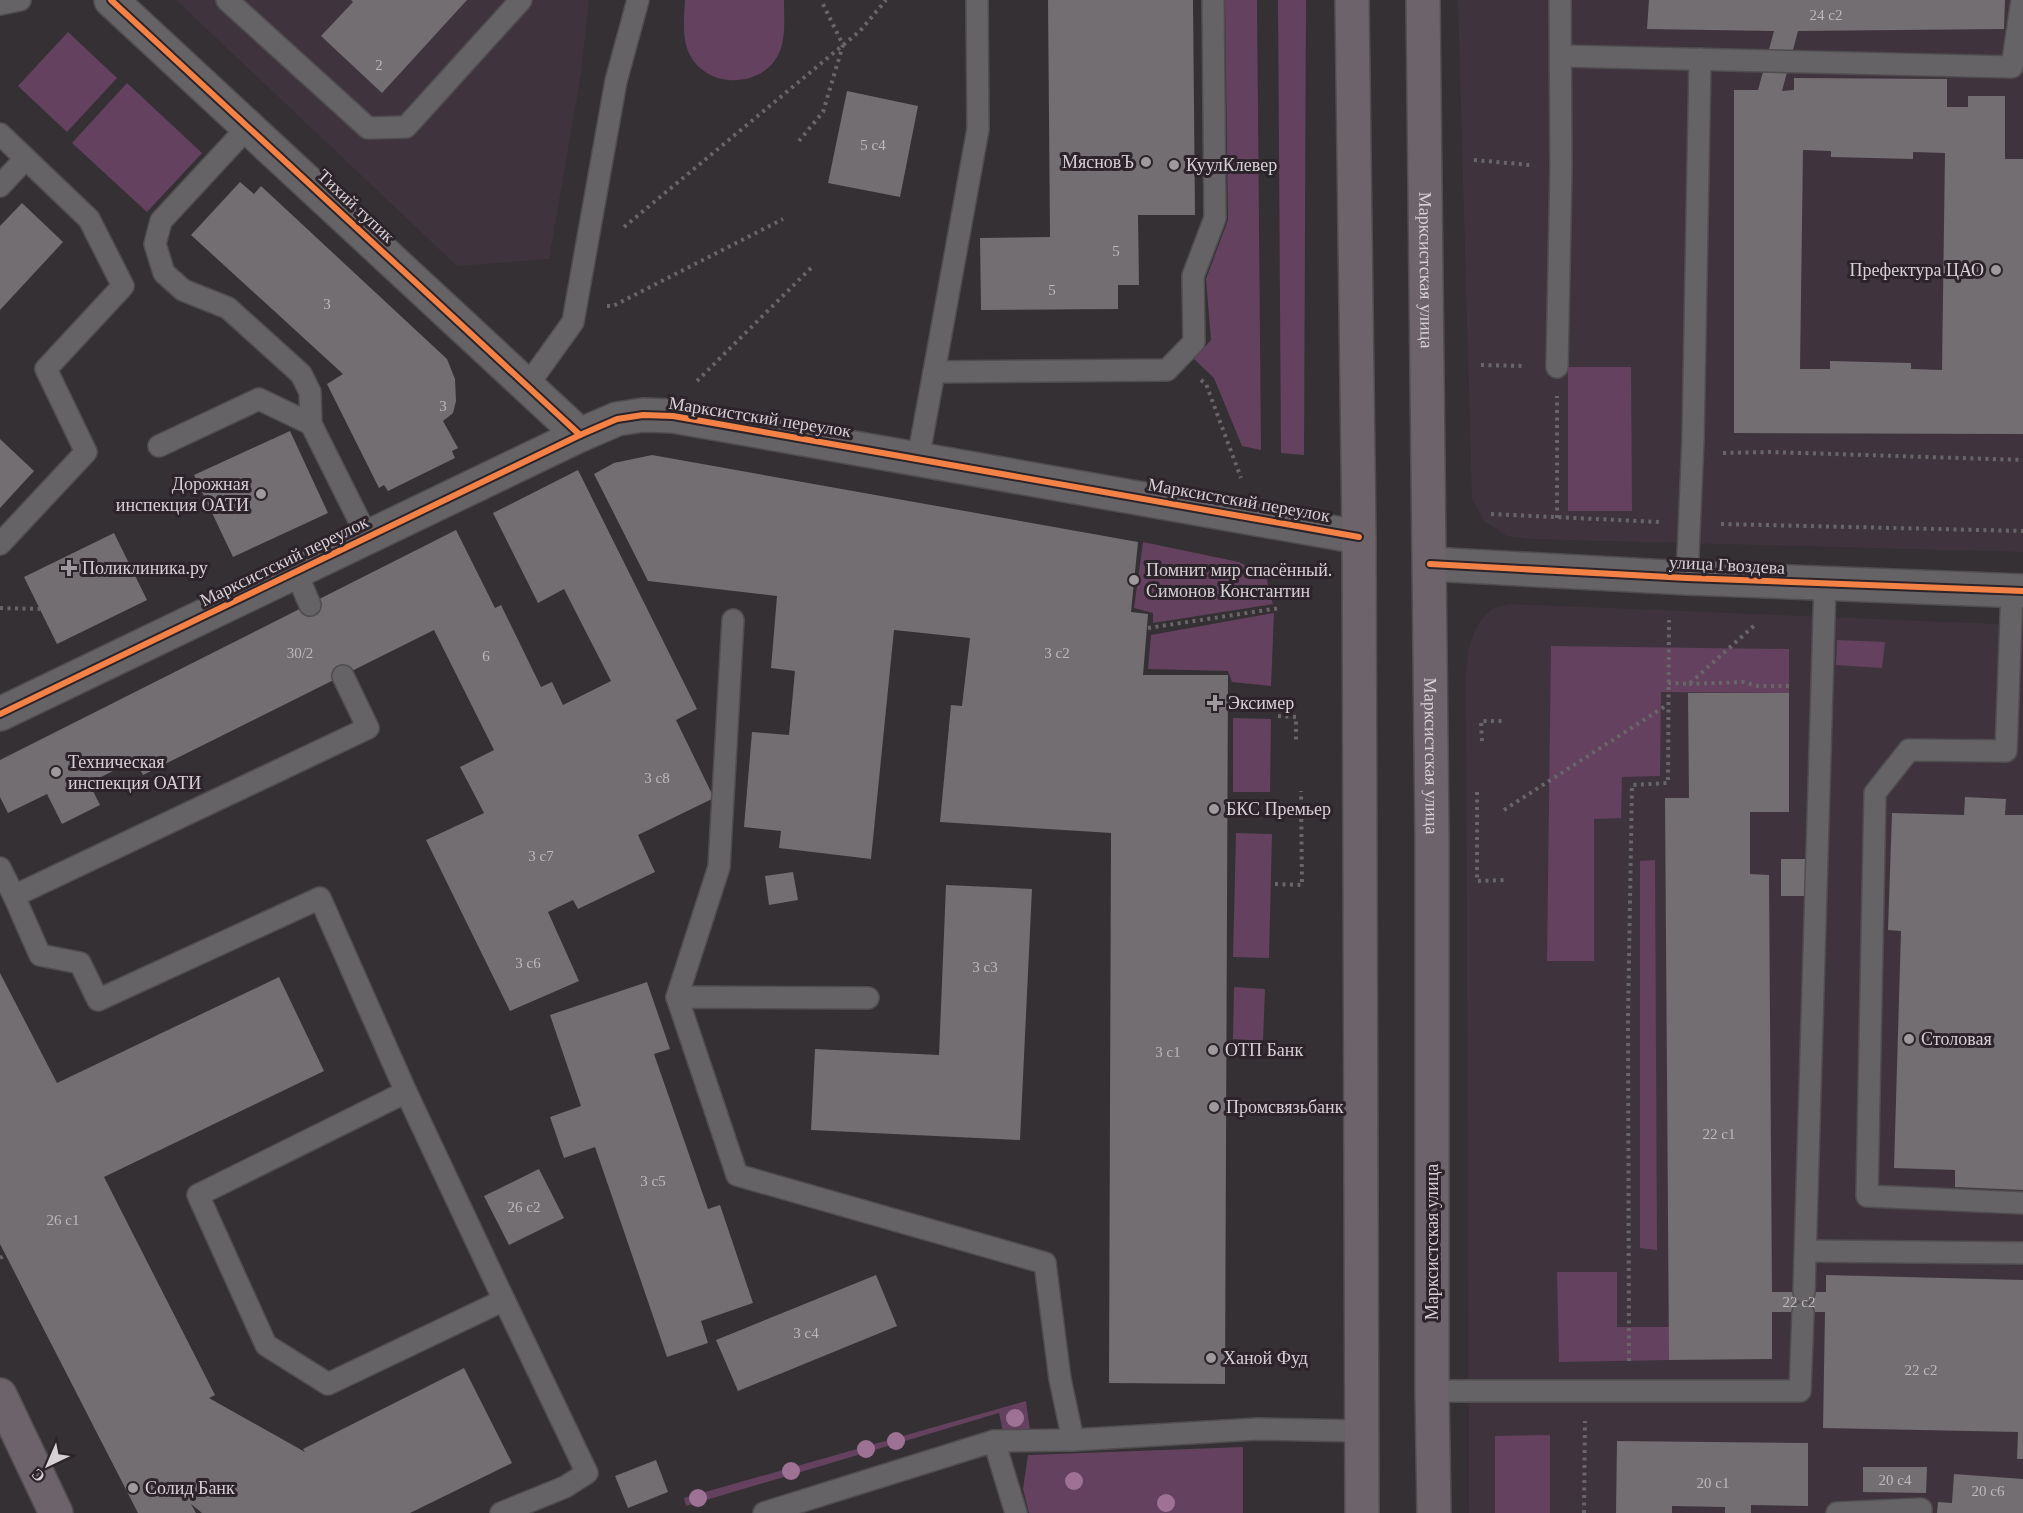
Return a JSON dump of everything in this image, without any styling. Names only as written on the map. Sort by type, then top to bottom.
[{"type":"main road","points":[[1352,0],[1359,537],[1362,1513]]},
{"type":"main road","name":"Марксистская улица","points":[[1423,0],[1430,564],[1434,1513]]},
{"type":"main road","points":[[0,1395],[56,1513]]},
{"type":"street","name":"Тихий тупик","points":[[111,0],[580,435]]},
{"type":"street","name":"Марксистский переулок","points":[[0,714],[580,435],[617,419],[643,415],[673,416],[1359,537]]},
{"type":"street","name":"улица Гвоздева","points":[[1430,564],[1687,578],[2017,590]]},
{"type":"lane","points":[[0,4],[20,0]]},
{"type":"lane","points":[[227,0],[368,128],[406,127],[521,0]]},
{"type":"lane","points":[[527,386],[573,322],[616,81],[638,0]]},
{"type":"lane","points":[[918,459],[978,129],[977,0]]},
{"type":"lane","points":[[934,372],[1167,370],[1194,342],[1194,276],[1215,218],[1213,0]]},
{"type":"lane","points":[[1557,367],[1561,168],[1560,0]]},
{"type":"lane","points":[[1561,57],[2012,67],[2022,0]]},
{"type":"lane","points":[[1687,578],[1692,454],[1700,59]]},
{"type":"lane","points":[[248,127],[160,221],[155,244],[164,273],[183,290],[228,308],[301,374],[310,393],[311,424],[368,538]]},
{"type":"lane","points":[[0,134],[89,219],[123,286],[46,369],[86,452],[0,544]]},
{"type":"lane","points":[[0,186],[26,159]]},
{"type":"lane","points":[[159,446],[259,399],[311,424]]},
{"type":"lane","points":[[296,572],[310,605]]},
{"type":"lane","points":[[1432,1391],[1800,1391],[1825,584]]},
{"type":"lane","points":[[2017,590],[2014,752],[1909,750],[1875,793],[1867,1196],[2023,1203]]},
{"type":"lane","points":[[733,620],[719,867],[677,997],[737,1175],[1045,1263],[1060,1379],[1073,1440]]},
{"type":"lane","points":[[14,897],[368,728],[343,676]]},
{"type":"lane","points":[[0,868],[40,955],[80,963],[98,1000],[320,898],[406,1092],[587,1473],[565,1487],[501,1513]]},
{"type":"lane","points":[[677,997],[868,998]]},
{"type":"lane","points":[[406,1092],[198,1195],[266,1345],[328,1384],[504,1300]]},
{"type":"lane","points":[[1806,1251],[2023,1253]]},
{"type":"lane","points":[[764,1513],[994,1442],[1257,1430],[1361,1431]]},
{"type":"lane","points":[[994,1442],[1016,1513]]},
{"type":"lane","points":[[1837,1513],[1921,1509],[1921,1513]]},
{"type":"path","points":[[799,141],[824,112],[843,45],[821,0]]},
{"type":"path","points":[[584,259],[860,31],[886,0]]},
{"type":"path","points":[[1474,160],[1561,168]]},
{"type":"path","points":[[576,305],[614,306],[783,219]]},
{"type":"path","points":[[692,385],[814,265]]},
{"type":"path","points":[[1179,358],[1206,384],[1242,479]]},
{"type":"path","points":[[1481,364],[1557,367],[1557,518]]},
{"type":"path","points":[[1692,454],[1770,453],[2023,460]]},
{"type":"path","points":[[1491,514],[1688,524],[2023,531]]},
{"type":"path","points":[[0,608],[40,609]]},
{"type":"path","points":[[1148,628],[1280,608]]},
{"type":"path","points":[[1628,1391],[1630,1272],[1628,1017],[1632,785],[1668,783],[1669,620]]},
{"type":"path","points":[[1689,684],[1757,623]]},
{"type":"path","points":[[1668,683],[1743,682],[1758,686],[1823,686]]},
{"type":"path","points":[[1504,810],[1668,705]]},
{"type":"path","points":[[1278,716],[1296,717],[1296,740]]},
{"type":"path","points":[[1482,741],[1481,721],[1504,721]]},
{"type":"path","points":[[1275,884],[1302,885],[1301,791]]},
{"type":"path","points":[[1477,792],[1477,881],[1504,880]]},
{"type":"path","points":[[0,1258],[5,1255]]},
{"type":"path","points":[[1584,1513],[1585,1391]]},
{"type":"shaded area","points":[[176,0],[589,0],[581,74],[549,259],[457,266]]},
{"type":"shaded area","points":[[685,0],[784,0],[783,39],[780,51],[772,64],[761,73],[734,80],[707,73],[696,64],[686,45]]},
{"type":"shaded area","points":[[1225,0],[1257,0],[1261,450],[1242,446],[1214,378],[1194,359],[1211,340],[1206,279],[1228,220]]},
{"type":"shaded area","points":[[1278,0],[1306,0],[1304,455],[1281,453]]},
{"type":"shaded area","points":[[1458,0],[2023,0],[2023,552],[1529,539],[1507,536],[1484,521],[1472,499]]},
{"type":"shaded area","points":[[68,32],[117,78],[67,132],[18,86]]},
{"type":"shaded area","points":[[127,83],[202,153],[147,212],[72,143]]},
{"type":"shaded area","points":[[1568,367],[1631,367],[1632,511],[1568,511]]},
{"type":"shaded area","points":[[1143,542],[1239,562],[1266,577],[1273,604],[1153,623],[1153,613],[1134,608]]},
{"type":"shaded area","points":[[1510,604],[2023,625],[2023,1513],[1469,1513],[1466,674],[1468,651],[1475,630],[1483,617],[1493,608]]},
{"type":"shaded area","points":[[1274,613],[1271,686],[1232,682],[1228,671],[1148,669],[1151,635]]},
{"type":"shaded area","points":[[1837,640],[1885,642],[1882,668],[1836,665]]},
{"type":"shaded area","points":[[1551,646],[1789,649],[1789,693],[1661,692],[1660,776],[1622,777],[1621,818],[1594,819],[1594,961],[1547,961]]},
{"type":"shaded area","points":[[1233,718],[1271,719],[1270,792],[1233,792]]},
{"type":"shaded area","points":[[1236,833],[1272,834],[1269,958],[1233,957]]},
{"type":"shaded area","points":[[1655,860],[1657,1250],[1640,1248],[1640,861]]},
{"type":"shaded area","points":[[1234,987],[1265,989],[1263,1041],[1233,1039]]},
{"type":"shaded area","points":[[1557,1272],[1617,1272],[1617,1327],[1669,1327],[1669,1360],[1559,1362]]},
{"type":"shaded area","points":[[1026,1401],[1030,1430],[1003,1432],[999,1413],[686,1506],[684,1498]]},
{"type":"shaded area","points":[[1550,1435],[1550,1513],[1495,1513],[1495,1436]]},
{"type":"shaded area","points":[[1243,1447],[1243,1513],[1029,1513],[1023,1489],[1028,1455]]},
{"type":"building","points":[[351,0],[467,0],[382,93],[321,36],[353,2]]},
{"type":"building","points":[[1048,0],[1193,0],[1195,215],[1138,215],[1139,285],[1118,285],[1118,309],[981,310],[980,238],[1050,237]]},
{"type":"building","points":[[1649,0],[2005,0],[2004,29],[1798,31],[1782,91],[1794,90],[1794,78],[1947,79],[1947,107],[1968,107],[1968,96],[2005,96],[2005,159],[2023,159],[2023,434],[1734,433],[1734,90],[1758,90],[1774,31],[1647,29]],"holes":[[[1803,150],[1831,151],[1831,157],[1913,159],[1913,152],[1945,153],[1942,370],[1911,369],[1911,363],[1830,361],[1830,369],[1800,369]]]},
{"type":"building","points":[[847,91],[918,106],[900,197],[828,183]]},
{"type":"building","points":[[240,182],[254,194],[261,186],[447,359],[455,379],[456,401],[453,413],[443,421],[458,448],[452,451],[455,458],[388,491],[384,485],[379,488],[327,384],[343,374],[191,235]]},
{"type":"building","points":[[22,203],[63,242],[0,310],[0,226]]},
{"type":"building","name":"Дорожная инспекция ОАТИ","points":[[290,431],[328,513],[233,557],[194,475]]},
{"type":"building","points":[[0,439],[34,471],[0,508]]},
{"type":"building","points":[[652,455],[1138,542],[1131,612],[1148,614],[1143,675],[1228,675],[1225,1384],[1109,1383],[1111,833],[940,822],[951,705],[962,706],[970,638],[894,630],[871,859],[779,848],[781,831],[744,827],[752,732],[789,735],[795,671],[771,668],[777,596],[648,581],[594,474],[614,463]]},
{"type":"building","points":[[578,470],[697,709],[676,720],[714,798],[638,835],[655,872],[578,909],[573,900],[548,912],[579,981],[510,1011],[426,840],[484,813],[460,767],[494,750],[434,630],[143,775],[135,760],[89,783],[100,805],[62,824],[47,794],[8,813],[0,797],[0,760],[456,530],[495,608],[501,605],[541,687],[552,682],[563,705],[611,681],[564,589],[538,603],[493,513]]},
{"type":"building","points":[[114,533],[147,600],[57,644],[24,577]]},
{"type":"building","points":[[1688,693],[1789,693],[1789,812],[1750,812],[1750,874],[1769,875],[1772,1292],[1826,1292],[1826,1275],[2023,1280],[2023,1459],[2017,1459],[2018,1432],[1823,1428],[1825,1312],[1772,1312],[1772,1359],[1669,1360],[1665,798],[1689,798]]},
{"type":"building","points":[[1965,797],[2006,799],[2005,815],[2023,815],[2023,1190],[1955,1187],[1955,1170],[1894,1168],[1901,931],[1888,930],[1892,813],[1964,815]]},
{"type":"building","points":[[1781,859],[1808,859],[1808,896],[1781,896]]},
{"type":"building","points":[[793,872],[798,900],[769,905],[765,876]]},
{"type":"building","points":[[946,885],[1032,889],[1020,1140],[811,1130],[815,1049],[939,1055]]},
{"type":"building","points":[[0,973],[57,1083],[279,977],[324,1071],[104,1177],[215,1395],[209,1398],[305,1452],[303,1449],[464,1368],[512,1463],[410,1513],[202,1513],[191,1504],[196,1513],[138,1513],[0,1244]]},
{"type":"building","points":[[647,982],[670,1049],[654,1054],[708,1209],[720,1205],[753,1303],[701,1321],[708,1343],[667,1357],[595,1147],[564,1158],[550,1117],[581,1106],[550,1015]]},
{"type":"building","points":[[539,1169],[564,1218],[509,1245],[484,1196]]},
{"type":"building","points":[[876,1275],[897,1326],[738,1391],[716,1340]]},
{"type":"building","points":[[1617,1441],[1808,1443],[1808,1506],[1751,1505],[1751,1513],[1725,1513],[1725,1507],[1672,1506],[1672,1513],[1616,1513]]},
{"type":"building","points":[[656,1460],[668,1492],[628,1508],[615,1476]]},
{"type":"building","points":[[1863,1467],[1927,1467],[1926,1493],[1863,1492]]},
{"type":"building","points":[[1954,1474],[2023,1479],[2023,1513],[1937,1513],[1938,1502],[1952,1503]]},
{"type":"cycle path","points":[[111,0],[580,435]]},
{"type":"cycle path","points":[[0,714],[580,435],[617,419],[643,415],[673,416],[1359,537]]},
{"type":"cycle path","points":[[1430,564],[1687,578],[2023,591]]},
{"type":"place","name":"МясновЪ","points":[[1146,162]]},
{"type":"place","name":"КуулКлевер","points":[[1174,165]]},
{"type":"place","name":"Префектура ЦАО","points":[[1996,270]]},
{"type":"place","name":"Дорожная инспекция ОАТИ","points":[[261,494]]},
{"type":"place","name":"Поликлиника.ру","points":[[69,568]]},
{"type":"place","name":"Помнит мир спасённый. Симонов Константин","points":[[1134,580]]},
{"type":"place","name":"Эксимер","points":[[1215,703]]},
{"type":"place","name":"Техническая инспекция ОАТИ","points":[[56,772]]},
{"type":"place","name":"БКС Премьер","points":[[1214,809]]},
{"type":"place","name":"Столовая","points":[[1909,1039]]},
{"type":"place","name":"ОТП Банк","points":[[1213,1050]]},
{"type":"place","name":"Промсвязьбанк","points":[[1214,1107]]},
{"type":"place","name":"Ханой Фуд","points":[[1211,1358]]},
{"type":"place","name":"Солид Банк","points":[[133,1488]]}]
